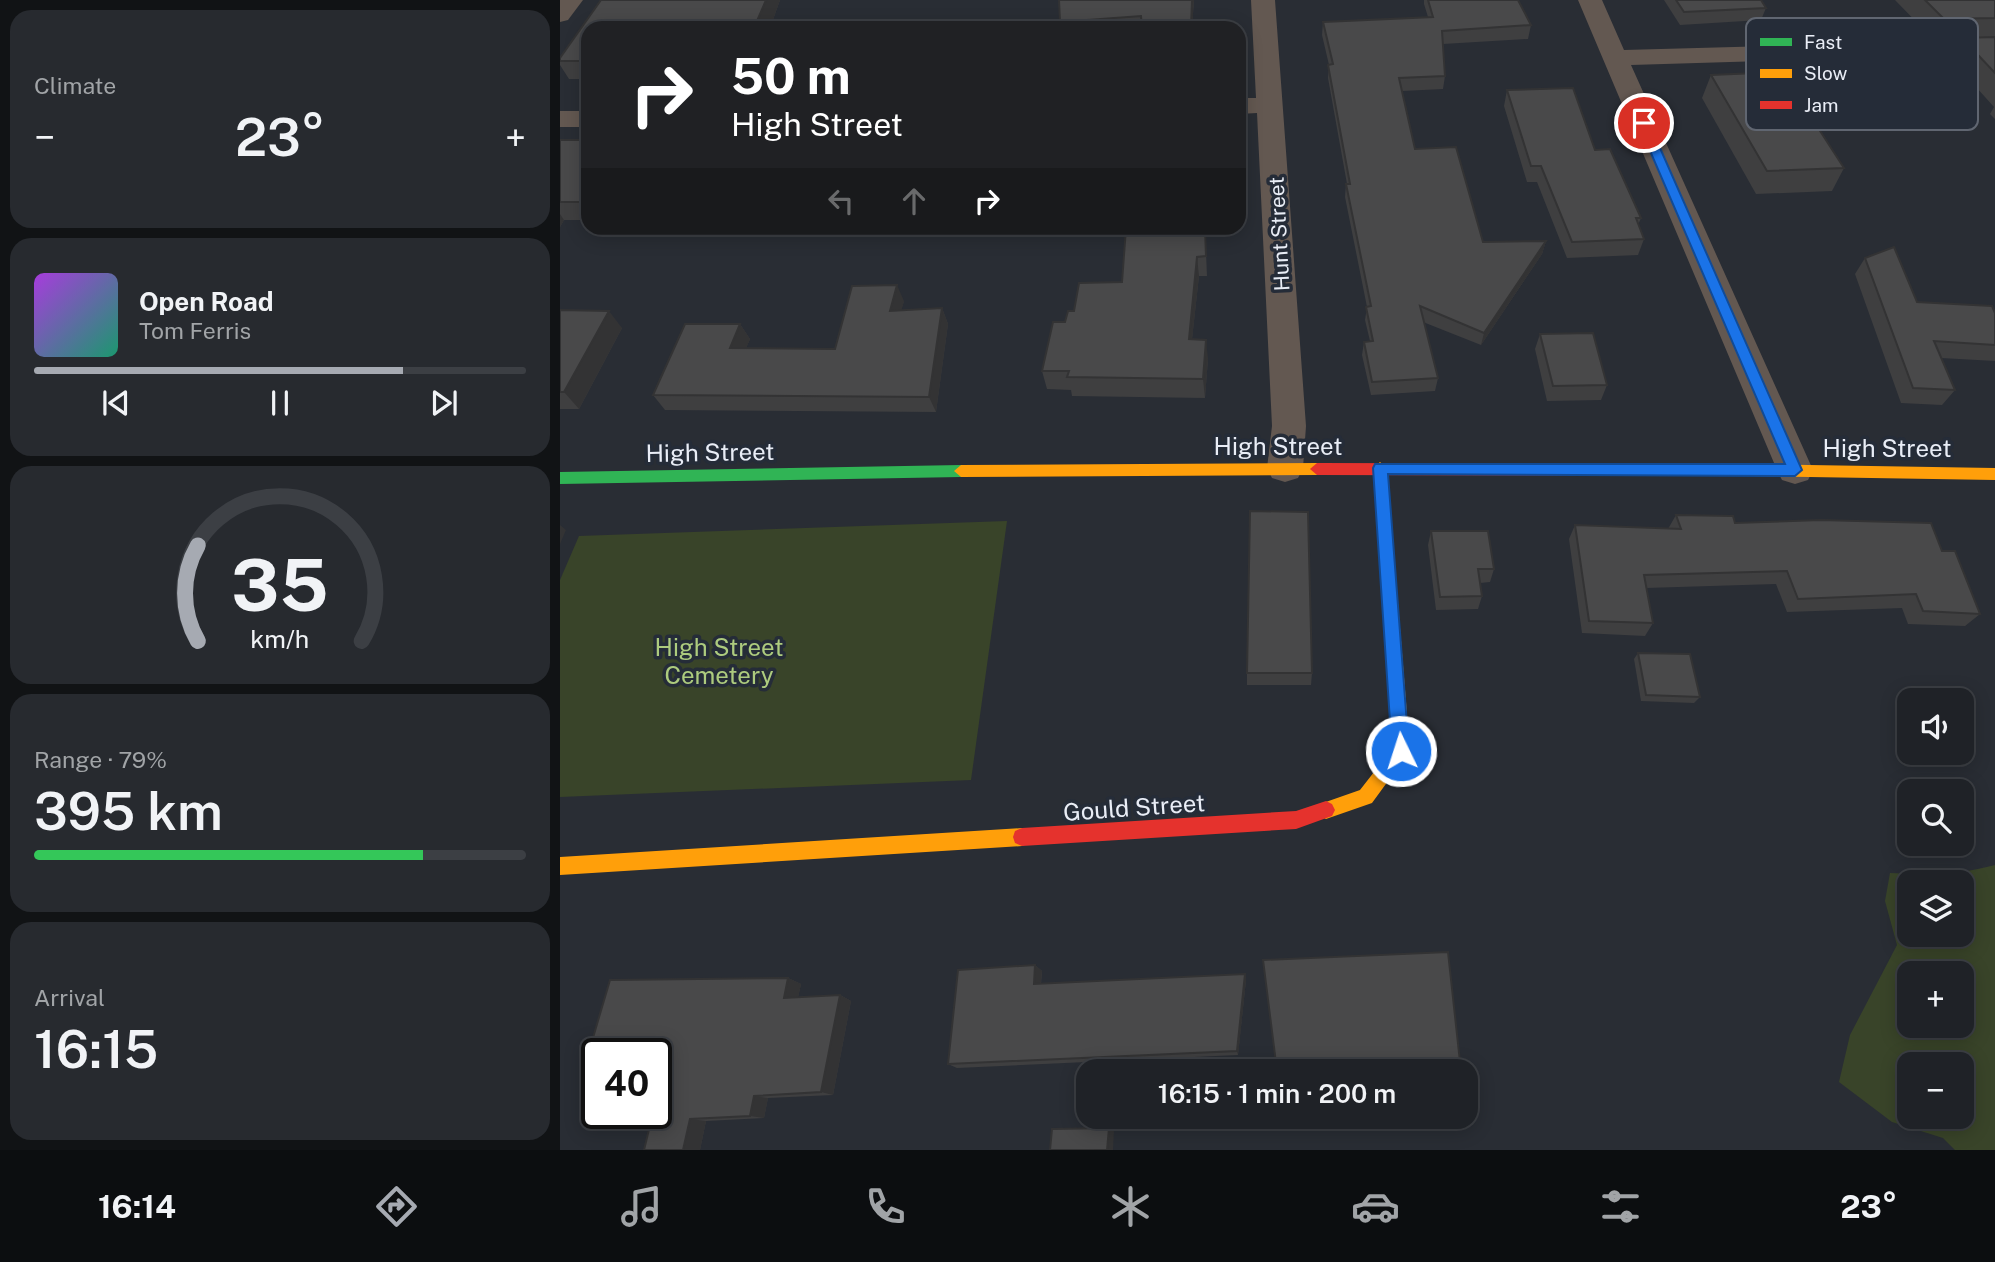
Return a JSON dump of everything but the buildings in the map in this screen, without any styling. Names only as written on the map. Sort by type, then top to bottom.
[{"type":"main road","name":"High Street","points":[[560,478],[876,470],[1285,468],[1795,470],[1995,474]]},
{"type":"main road","name":"Gould Street","points":[[560,866],[1296,820],[1366,797],[1401,751],[1380,468]]},
{"type":"street","points":[[560,15],[571,0]]},
{"type":"street","name":"Hunt Street","points":[[1263,0],[1289,426],[1285,468]]},
{"type":"street","points":[[1590,0],[1795,470]]},
{"type":"street","points":[[1615,58],[1746,54]]},
{"type":"street","points":[[1246,106],[1271,105]]},
{"type":"street","points":[[560,119],[581,119]]},
{"type":"green space","name":"High Street Cemetery","points":[[1007,521],[971,780],[560,797],[560,580],[579,536]]},
{"type":"green space","points":[[1995,865],[1995,1150],[1955,1150],[1943,1138],[1914,1129],[1974,1129],[1974,1052],[1897,1052],[1897,1124],[1839,1082],[1850,1035],[1897,945],[1974,947],[1972,870]]},
{"type":"green space","points":[[1890,873],[1897,873],[1897,945],[1885,901]]},
{"type":"traffic: fast","points":[[560,478],[961,471]]},
{"type":"traffic: slow","points":[[1326,810],[1366,797],[1401,751],[1380,468]]},
{"type":"traffic: slow","points":[[961,471],[1317,469]]},
{"type":"traffic: slow","points":[[1753,470],[1995,474]]},
{"type":"traffic: slow","points":[[560,866],[1022,837]]},
{"type":"traffic: jam","points":[[1317,469],[1753,470]]},
{"type":"traffic: jam","points":[[1022,837],[1296,820],[1326,810]]},
{"type":"route","points":[[1401,751],[1380,468],[1795,470],[1644,123]]}]
